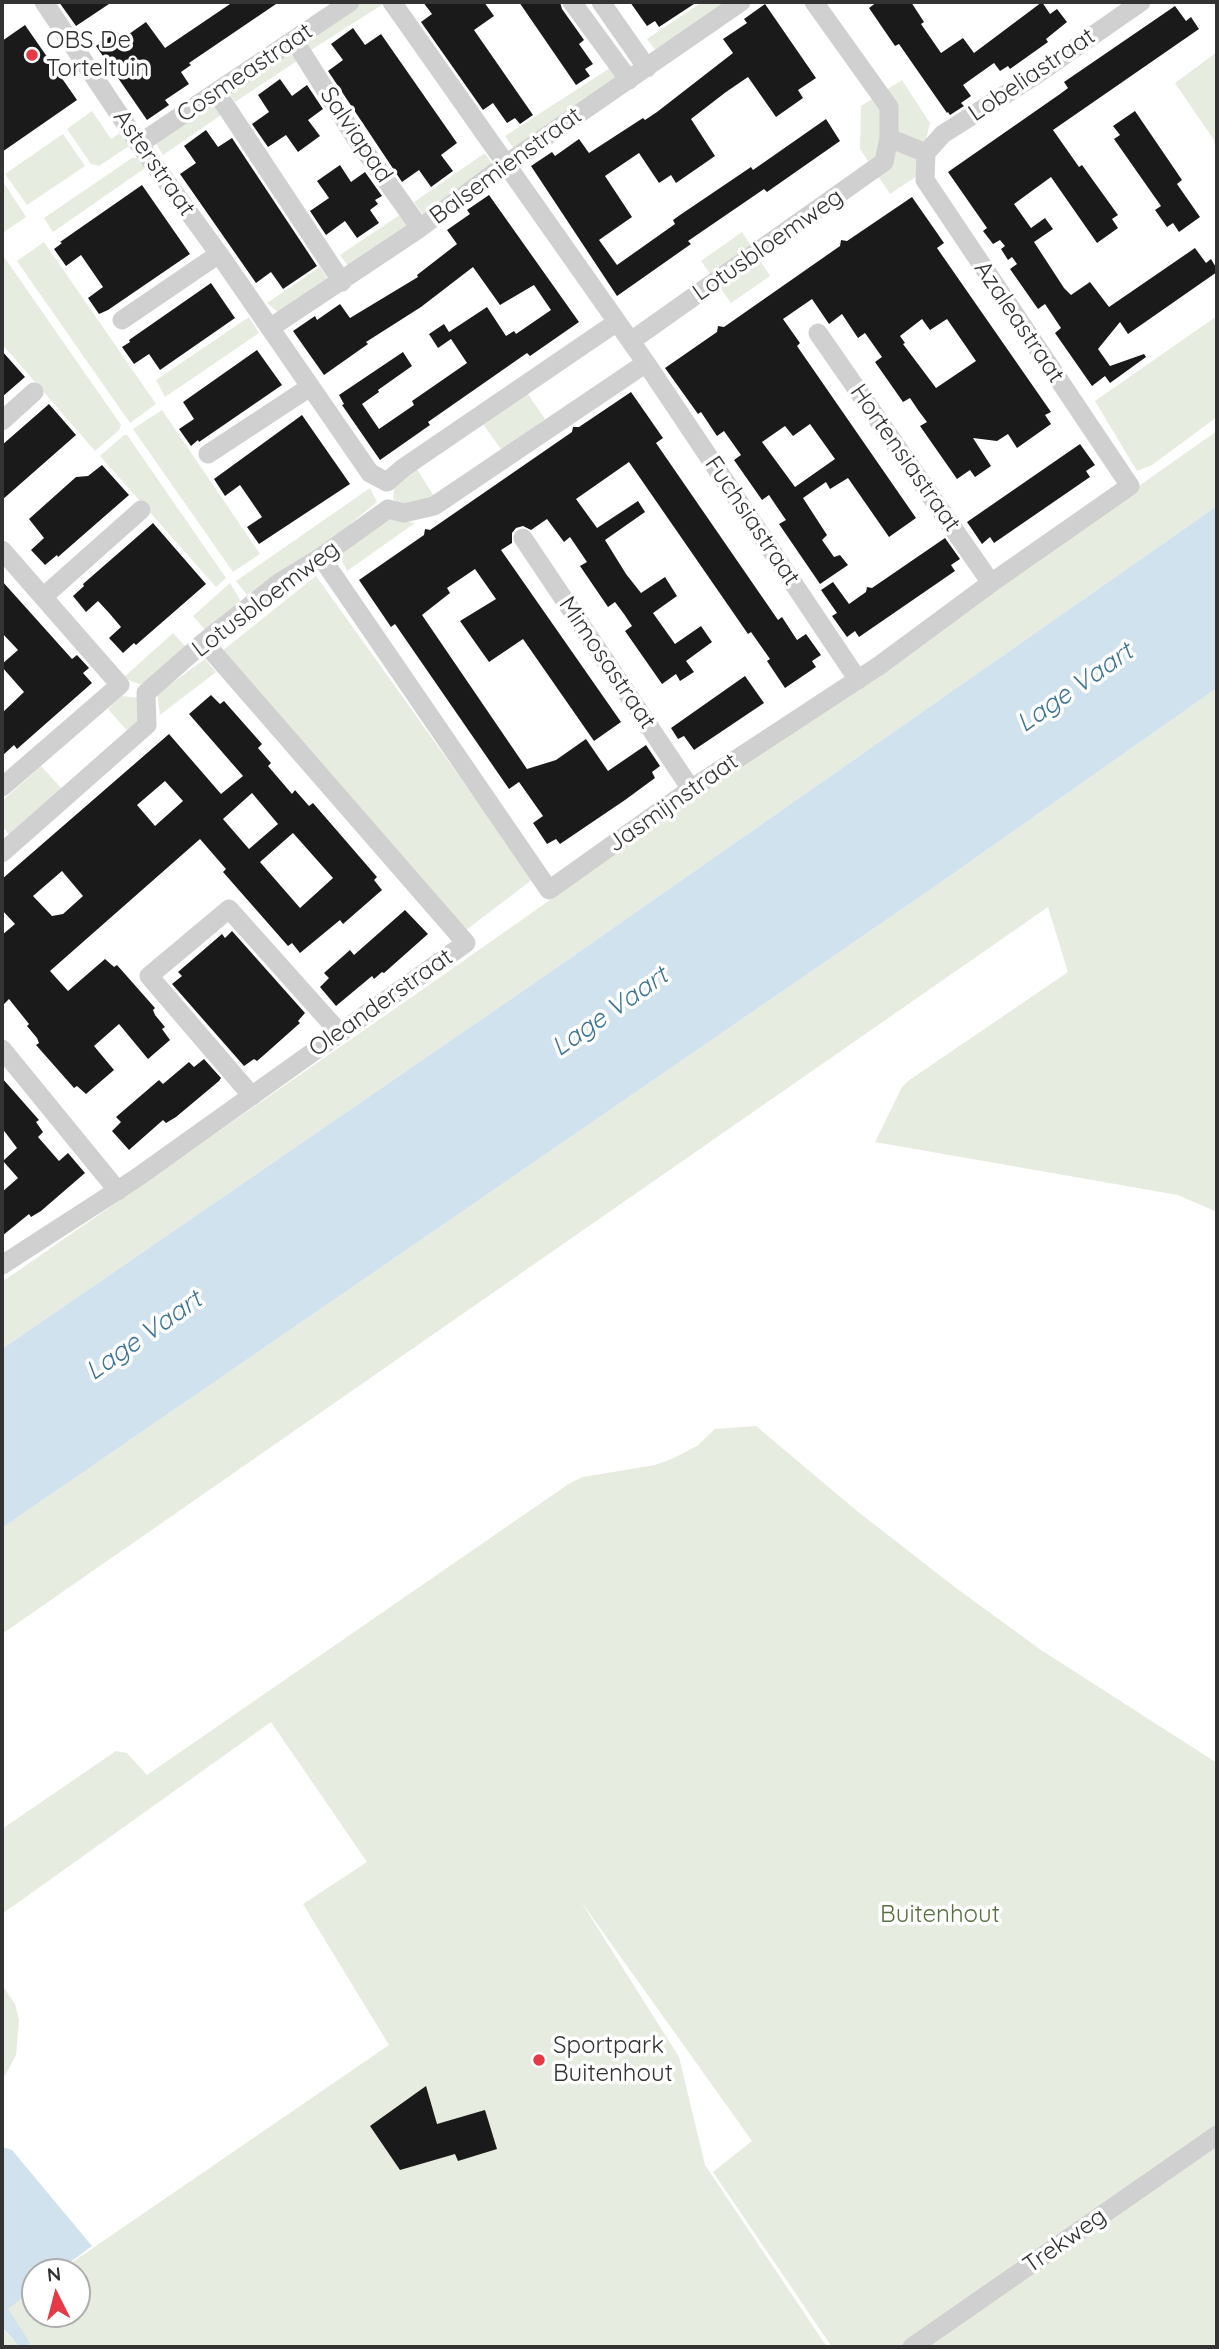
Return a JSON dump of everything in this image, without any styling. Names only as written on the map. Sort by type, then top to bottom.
[{"type":"street","name":"Asterstraat","points":[[44,2],[139,144],[219,254],[370,473],[387,482]]},
{"type":"street","name":"Cosmeastraat","points":[[139,144],[350,2]]},
{"type":"street","points":[[392,2],[646,363],[434,506],[404,513],[388,509],[387,482],[403,468],[617,323]]},
{"type":"street","points":[[572,2],[629,80]]},
{"type":"street","points":[[601,2],[647,68]]},
{"type":"street","name":"Balsemienstraat","points":[[270,328],[342,282],[506,164],[741,2]]},
{"type":"street","points":[[814,2],[889,107],[889,138],[926,153]]},
{"type":"street","name":"Lobeliastraat","points":[[926,153],[943,134],[1036,75],[1141,2]]},
{"type":"street","name":"Salviapad","points":[[294,40],[355,137],[420,228]]},
{"type":"street","points":[[217,93],[342,282]]},
{"type":"street","name":"Lotusbloemweg","points":[[631,341],[884,162],[889,138]]},
{"type":"street","name":"Azaleastraat","points":[[926,153],[925,180],[1130,486]]},
{"type":"street","points":[[122,320],[219,254]]},
{"type":"street","name":"Hortensiastraat","points":[[818,333],[991,583]]},
{"type":"street","name":"Fuchsiastraat","points":[[646,363],[858,680]]},
{"type":"street","points":[[208,454],[310,387]]},
{"type":"street","points":[[2,421],[34,392]]},
{"type":"street","name":"Jasmijnstraat","points":[[321,557],[549,890],[691,789],[858,680],[1130,486]]},
{"type":"street","name":"Lotusbloemweg","points":[[146,693],[204,642],[280,582],[321,557],[388,509]]},
{"type":"street","points":[[43,597],[141,510]]},
{"type":"street","name":"Mimosastraat","points":[[523,538],[691,789]]},
{"type":"street","points":[[2,550],[120,685],[146,693],[147,725],[2,853]]},
{"type":"street","name":"Oleanderstraat","points":[[2,1265],[118,1191],[466,943],[204,642]]},
{"type":"street","points":[[2,788],[120,685]]},
{"type":"street","points":[[252,1096],[149,976],[229,909],[340,1032]]},
{"type":"street","points":[[2,1049],[118,1191]]},
{"type":"street","name":"Trekweg","points":[[912,2347],[1217,2135]]},
{"type":"green space","points":[[362,2],[385,3],[311,50],[305,39]]},
{"type":"green space","points":[[702,2],[733,2],[657,52],[647,39]]},
{"type":"green space","points":[[288,50],[297,61],[235,102],[228,91]]},
{"type":"green space","points":[[1217,52],[1217,160],[1214,140],[1175,83]]},
{"type":"green space","points":[[610,68],[619,80],[516,152],[505,136]]},
{"type":"green space","points":[[902,80],[930,123],[917,176],[890,194],[860,149],[861,106]]},
{"type":"green space","points":[[213,103],[221,115],[163,155],[155,142]]},
{"type":"green space","points":[[92,111],[111,139],[123,131],[132,144],[99,166],[91,164],[67,129]]},
{"type":"green space","points":[[63,134],[85,166],[27,205],[5,174]]},
{"type":"green space","points":[[485,153],[494,167],[425,217],[414,202]]},
{"type":"green space","points":[[132,158],[138,158],[148,166],[53,232],[44,218]]},
{"type":"green space","points":[[2,180],[26,217],[4,232],[2,230]]},
{"type":"green space","points":[[401,214],[410,227],[349,267],[340,255]]},
{"type":"green space","points":[[742,232],[770,276],[731,303],[701,261]]},
{"type":"green space","points":[[44,242],[156,404],[130,423],[17,261]]},
{"type":"green space","points":[[2,254],[121,425],[119,430],[95,451],[2,344]]},
{"type":"green space","points":[[320,267],[329,281],[279,313],[267,303]]},
{"type":"green space","points":[[1217,316],[1217,417],[1152,465],[1137,471],[1095,401]]},
{"type":"green space","points":[[249,317],[259,333],[165,397],[156,380]]},
{"type":"green space","points":[[527,393],[545,419],[503,452],[483,424]]},
{"type":"green space","points":[[162,410],[260,554],[233,572],[133,429]]},
{"type":"green space","points":[[1217,431],[1217,506],[546,975],[2,1349],[2,1282]]},
{"type":"green space","points":[[127,435],[226,578],[216,587],[100,456]]},
{"type":"green space","points":[[416,468],[435,498],[403,506],[393,499],[395,483]]},
{"type":"green space","points":[[370,488],[377,502],[320,549],[247,595],[236,581]]},
{"type":"green space","points":[[389,519],[415,523],[347,571],[339,555]]},
{"type":"green space","points":[[316,576],[533,879],[466,930],[222,651]]},
{"type":"green space","points":[[230,583],[240,600],[238,605],[206,631],[193,616]]},
{"type":"green space","points":[[173,633],[187,648],[147,683],[139,684],[123,678]]},
{"type":"green space","points":[[205,659],[216,672],[160,715],[157,694]]},
{"type":"green space","points":[[1217,688],[1217,1212],[1178,1195],[875,1142],[902,1087],[908,1081],[1068,972],[1048,907],[2,1634],[2,1528],[934,887]]},
{"type":"green space","points":[[122,696],[139,698],[141,721],[129,733],[108,709]]},
{"type":"green space","points":[[41,766],[63,790],[11,837],[2,826],[2,801]]},
{"type":"green space","name":"Buitenhout","points":[[756,1426],[857,1511],[956,1588],[1041,1650],[1217,1763],[1217,2347],[832,2347],[713,2172],[752,2141],[580,1900],[679,2057],[705,2165],[827,2347],[2,2347],[2,2327],[13,2340],[23,2333],[7,2309],[21,2299],[21,2328],[91,2328],[91,2258],[78,2258],[389,2045],[303,1904],[367,1862],[271,1722],[2,1914],[2,1829],[116,1751],[127,1753],[147,1775],[570,1483],[583,1477],[655,1465],[674,1458],[697,1446],[715,1429]]},
{"type":"green space","points":[[2,1985],[15,2004],[19,2020],[16,2055],[2,2081]]},
{"type":"water","name":"Lage Vaart","points":[[1217,506],[1217,688],[934,887],[2,1528],[2,1349],[546,975]]},
{"type":"water","points":[[2,2147],[12,2150],[92,2246],[76,2258],[21,2258],[21,2299],[8,2309],[30,2343],[20,2347],[2,2327]]},
{"type":"building","points":[[59,2],[112,2],[76,26]]},
{"type":"building","points":[[233,2],[279,2],[189,63],[191,65],[181,72],[189,84],[165,100],[169,105],[147,120],[96,46],[117,32],[122,39],[146,22],[165,48]]},
{"type":"building","points":[[423,2],[484,2],[494,16],[474,30],[533,115],[520,124],[515,118],[507,123],[493,103],[483,110],[421,22],[432,14]]},
{"type":"building","points":[[519,2],[560,2],[584,40],[579,44],[593,64],[585,69],[590,76],[576,85]]},
{"type":"building","points":[[630,2],[697,2],[659,27],[655,21],[647,26]]},
{"type":"building","points":[[877,2],[911,2],[924,22],[921,24],[941,53],[963,38],[974,53],[1042,2],[1050,14],[1057,9],[1067,22],[1046,39],[1048,42],[1010,69],[1008,66],[1000,71],[994,63],[963,85],[971,96],[961,103],[964,106],[950,115],[899,44],[895,46],[869,8]]},
{"type":"building","points":[[765,4],[816,78],[798,90],[803,98],[776,117],[748,77],[691,119],[715,156],[676,183],[671,175],[659,183],[639,153],[605,176],[632,217],[599,240],[617,265],[675,224],[673,220],[680,215],[751,167],[753,170],[826,119],[840,141],[767,192],[764,189],[688,241],[691,244],[617,296],[531,166],[552,152],[555,156],[579,139],[589,153],[657,112],[733,53],[723,39],[747,23],[744,19]]},
{"type":"building","points":[[1175,6],[1186,21],[1191,17],[1199,29],[1053,130],[1118,215],[1112,219],[1118,228],[1097,243],[1051,177],[1014,204],[1031,228],[1045,218],[1053,229],[1034,242],[1071,295],[1090,282],[1109,307],[1195,248],[1206,263],[1211,259],[1217,269],[1217,272],[1128,334],[1120,322],[1098,349],[1110,366],[1144,354],[1146,357],[1110,383],[1105,376],[1092,386],[1055,333],[1061,328],[1045,304],[1038,309],[1010,269],[1017,264],[1012,257],[1008,260],[1001,249],[1005,246],[1000,240],[993,244],[983,231],[987,228],[948,172],[1068,88],[1064,82]]},
{"type":"building","name":"OBS De Torteltuin","points":[[25,25],[77,100],[2,152],[2,41]]},
{"type":"building","points":[[353,28],[365,45],[381,34],[457,143],[441,155],[453,171],[431,187],[419,170],[402,182],[328,71],[343,60],[331,44]]},
{"type":"building","points":[[280,79],[292,96],[307,85],[323,109],[308,120],[320,136],[298,152],[286,135],[268,147],[252,124],[269,112],[258,95]]},
{"type":"building","points":[[1135,111],[1182,180],[1177,184],[1200,217],[1179,232],[1173,223],[1167,227],[1155,210],[1161,206],[1114,139],[1120,135],[1113,126]]},
{"type":"building","points":[[206,130],[218,147],[232,138],[317,266],[283,289],[271,272],[256,283],[180,174],[196,163],[184,146]]},
{"type":"building","points":[[340,165],[351,182],[365,172],[382,196],[375,200],[378,204],[370,210],[379,223],[357,238],[345,221],[326,235],[310,211],[329,198],[317,181]]},
{"type":"building","points":[[142,185],[190,254],[99,314],[88,298],[103,287],[81,255],[66,266],[54,249],[62,243],[60,242]]},
{"type":"building","points":[[489,195],[579,322],[530,356],[527,353],[428,422],[430,425],[380,460],[342,405],[344,404],[339,395],[403,352],[412,366],[362,404],[379,429],[414,405],[412,401],[467,363],[451,339],[438,348],[429,334],[444,324],[449,332],[487,307],[506,336],[514,331],[516,334],[551,310],[534,285],[500,305],[473,267],[324,375],[293,331],[315,316],[317,320],[340,304],[350,318],[418,277],[417,275],[457,244],[447,230],[470,214],[467,210]]},
{"type":"building","points":[[912,197],[944,243],[937,248],[1051,412],[1045,415],[1051,424],[1017,448],[1008,434],[997,441],[973,438],[991,466],[975,477],[970,470],[957,479],[920,426],[927,422],[910,398],[903,402],[875,362],[882,357],[865,333],[858,338],[842,314],[829,324],[812,299],[783,319],[800,343],[797,346],[916,518],[889,537],[848,478],[830,489],[826,482],[803,498],[827,535],[822,540],[834,557],[840,555],[848,565],[820,584],[779,524],[786,520],[769,495],[762,500],[734,460],[741,455],[724,431],[717,436],[665,368],[717,332],[718,326],[724,327],[840,246],[841,240],[847,241]],"holes":[[[922,319],[930,330],[947,319],[976,361],[936,388],[900,336]],[[810,424],[835,459],[795,487],[762,442],[785,426],[793,436]]]},
{"type":"building","points":[[211,283],[235,318],[160,370],[149,354],[134,364],[122,347]]},
{"type":"building","points":[[257,350],[282,385],[191,446],[179,429],[194,419],[183,402]]},
{"type":"building","points":[[2,351],[25,377],[2,397]]},
{"type":"building","points":[[631,392],[663,438],[656,443],[778,620],[782,617],[797,640],[806,634],[821,655],[812,661],[816,667],[785,688],[767,661],[770,659],[751,632],[748,634],[629,462],[576,499],[597,528],[638,501],[645,512],[605,540],[641,593],[665,577],[677,596],[653,613],[675,644],[701,626],[712,642],[686,661],[694,672],[680,681],[676,674],[662,684],[625,631],[632,626],[624,614],[615,602],[608,607],[580,566],[587,562],[570,537],[564,542],[547,519],[531,530],[523,526],[516,528],[512,533],[512,543],[501,550],[621,722],[594,741],[523,639],[489,662],[460,621],[496,599],[475,569],[447,588],[450,593],[422,615],[527,769],[556,760],[586,739],[608,771],[646,745],[660,766],[652,772],[655,778],[625,800],[560,844],[556,839],[547,844],[533,823],[543,816],[519,782],[509,789],[395,624],[391,627],[359,580],[424,535],[425,529],[430,530],[572,432],[573,427],[579,427]]},
{"type":"building","points":[[49,404],[76,435],[2,500],[2,445]]},
{"type":"building","points":[[302,415],[350,484],[259,544],[247,527],[262,517],[240,485],[225,496],[214,479]]},
{"type":"building","points":[[1080,444],[1095,465],[1086,471],[1090,477],[994,543],[990,537],[982,544],[967,522]]},
{"type":"building","points":[[102,465],[129,495],[58,557],[57,555],[45,565],[31,550],[44,538],[29,519],[76,477],[88,476]]},
{"type":"building","points":[[153,523],[206,584],[136,645],[134,643],[123,653],[109,638],[121,627],[110,614],[98,601],[86,612],[73,596],[83,584]]},
{"type":"building","points":[[945,538],[960,559],[951,565],[955,571],[859,637],[855,631],[847,637],[832,616],[837,613],[821,590],[833,582],[849,604],[866,592],[867,587],[872,588]]},
{"type":"building","points":[[2,581],[72,659],[77,655],[89,668],[83,673],[92,683],[17,749],[14,745],[2,756],[2,713],[24,692],[2,667],[18,650],[2,633]]},
{"type":"building","points":[[745,676],[764,703],[694,750],[684,736],[678,739],[671,728]]},
{"type":"building","points":[[211,695],[220,704],[224,701],[262,744],[258,748],[271,763],[268,766],[292,794],[295,790],[309,806],[313,803],[377,877],[374,880],[382,890],[343,924],[340,920],[300,953],[292,943],[288,946],[223,872],[226,869],[200,839],[50,971],[68,991],[105,959],[114,967],[117,965],[155,1008],[155,1015],[165,1027],[162,1029],[170,1040],[148,1059],[119,1024],[94,1046],[114,1070],[86,1094],[77,1086],[74,1088],[36,1045],[39,1043],[27,1026],[29,1024],[9,999],[2,1006],[2,935],[15,924],[2,910],[2,879],[169,734],[221,794],[243,776],[189,714]],"holes":[[[165,781],[183,801],[155,826],[137,805]],[[252,793],[278,824],[249,849],[223,819]],[[293,833],[333,878],[300,908],[260,862]],[[62,871],[83,896],[63,914],[52,916],[33,896]]]},
{"type":"building","points":[[405,910],[428,934],[384,973],[374,979],[372,976],[336,1006],[320,987],[329,978],[324,973],[350,950],[354,955]]},
{"type":"building","points":[[232,931],[305,1013],[298,1021],[300,1023],[264,1055],[244,1066],[172,984],[182,976],[178,972],[222,934],[225,938]]},
{"type":"building","points":[[204,1059],[221,1078],[219,1081],[176,1117],[166,1123],[163,1120],[129,1150],[112,1131],[121,1122],[116,1117],[159,1080],[163,1084],[189,1062],[194,1067]]},
{"type":"building","points":[[2,1078],[39,1120],[36,1122],[43,1132],[38,1137],[59,1161],[68,1153],[85,1173],[41,1211],[31,1217],[29,1214],[2,1236],[2,1192],[18,1178],[3,1161],[17,1148],[2,1128]]},
{"type":"building","points":[[426,2086],[437,2124],[485,2110],[497,2149],[458,2161],[455,2154],[400,2170],[370,2126]]},
{"type":"place","name":"OBS De Torteltuin","points":[[32,55]]},
{"type":"place","name":"Sportpark Buitenhout","points":[[539,2060]]}]
